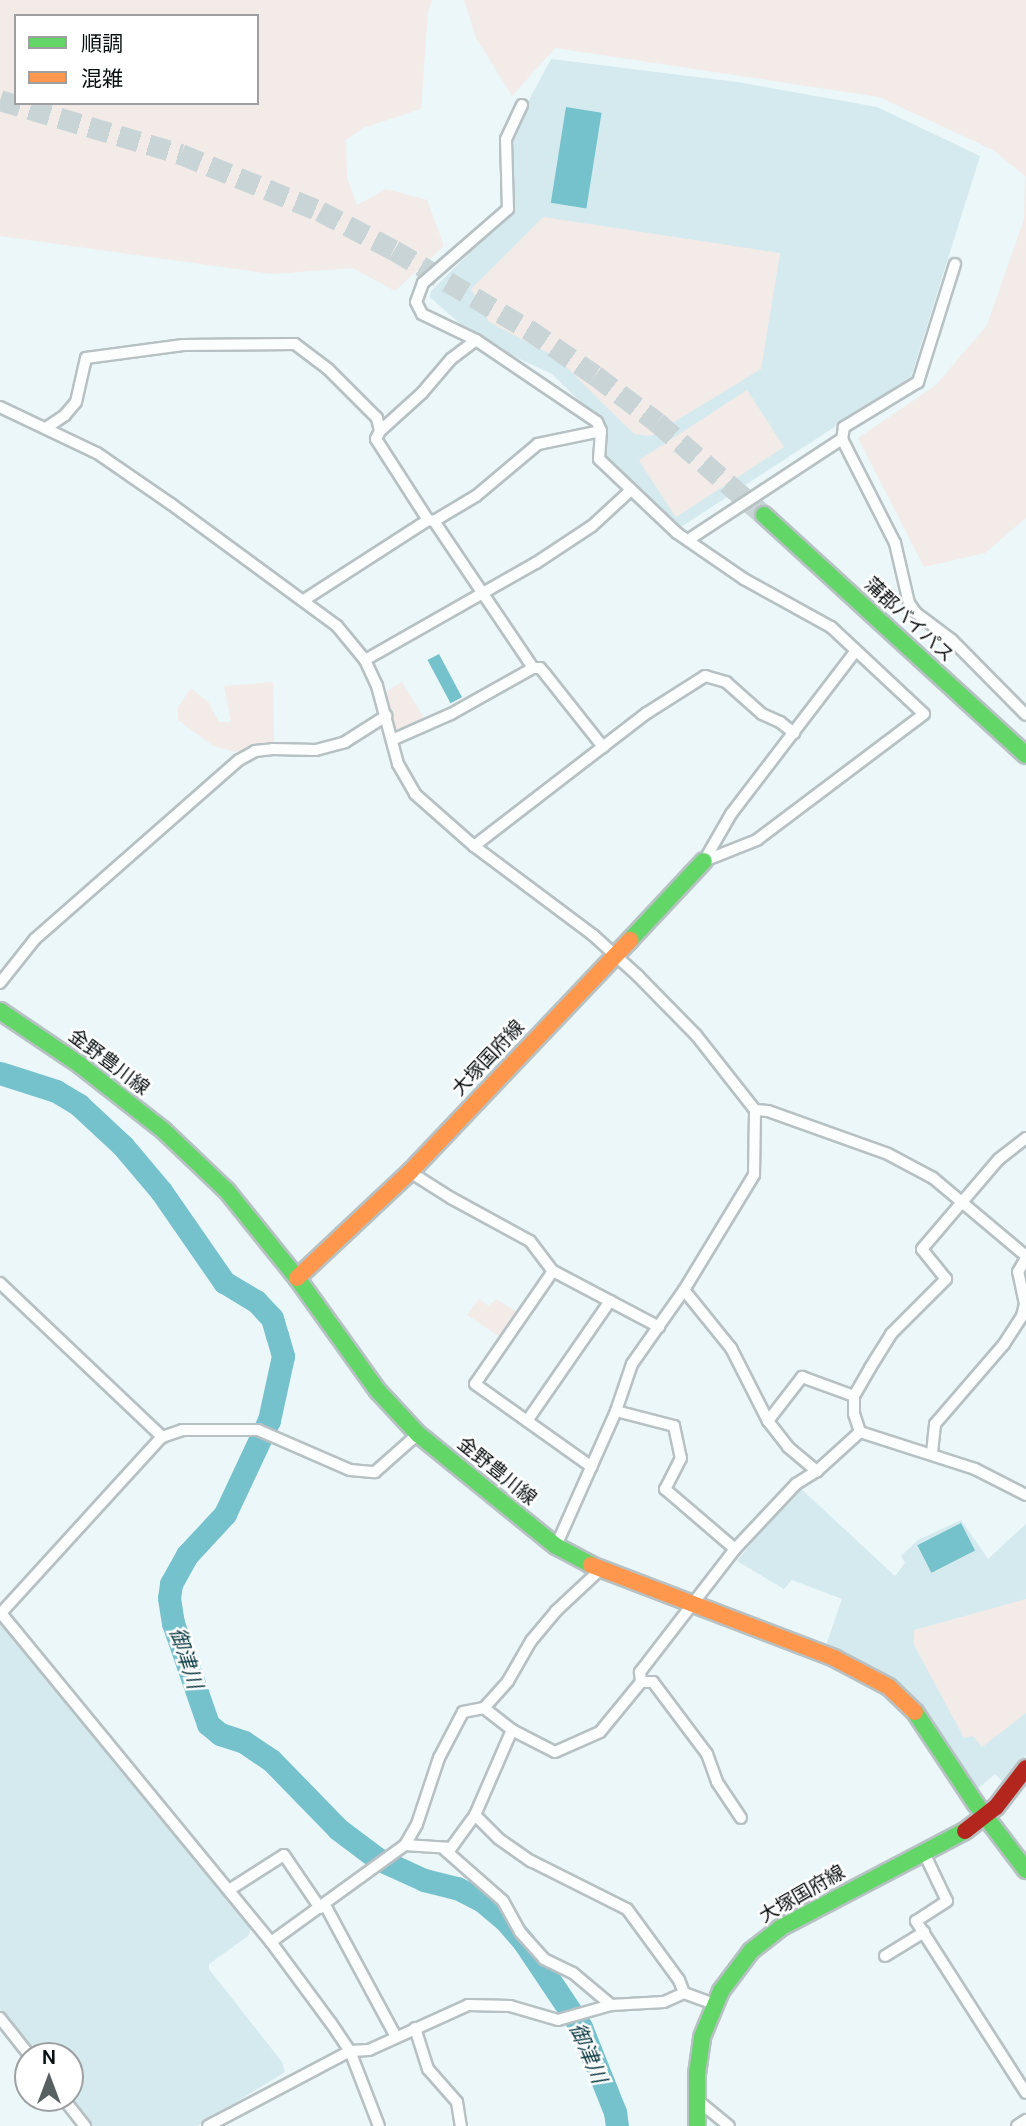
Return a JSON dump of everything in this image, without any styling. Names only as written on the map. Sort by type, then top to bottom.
[{"type":"main road","name":"蒲郡バイパス","points":[[1026,744],[766,512],[1026,755]]},
{"type":"main road","name":"大塚国府線","points":[[297,1278],[410,1172],[704,861]]},
{"type":"main road","name":"金野豊川線","points":[[0,1011],[80,1065],[163,1130],[227,1191],[297,1278],[379,1391],[418,1434],[556,1546],[600,1570],[834,1658],[889,1687],[916,1713],[1026,1870]]},
{"type":"main road","name":"大塚国府線","points":[[697,2126],[698,2055],[714,2004],[741,1962],[766,1938],[987,1816],[1026,1768]]},
{"type":"street","points":[[522,105],[506,139],[508,209],[422,283],[416,302],[422,314],[476,341],[597,422],[601,430],[599,459],[631,490],[688,540],[744,579],[831,627],[923,714],[757,840],[704,861]]},
{"type":"street","points":[[955,264],[918,382],[844,427],[842,439],[895,543],[909,603],[916,613],[952,640],[1026,715]]},
{"type":"street","points":[[476,341],[451,359],[422,393],[380,431],[376,439],[483,590],[533,668]]},
{"type":"street","points":[[46,428],[65,415],[76,402],[86,358],[183,345],[295,344],[328,369],[377,418],[380,431]]},
{"type":"street","points":[[0,407],[97,453],[337,626],[365,660],[386,716],[398,764],[415,794],[474,846],[535,890],[615,955],[696,1035],[755,1110],[754,1175],[684,1290],[632,1364],[616,1411],[556,1546]]},
{"type":"street","points":[[304,600],[431,520],[476,496],[538,444],[601,430]]},
{"type":"street","points":[[688,540],[842,439]]},
{"type":"street","points":[[365,660],[483,590],[515,576],[592,526],[631,490]]},
{"type":"street","points":[[704,861],[731,814],[855,652]]},
{"type":"street","points":[[392,740],[451,714],[533,668],[540,668],[603,747]]},
{"type":"street","points":[[474,846],[647,713],[705,677],[726,682],[762,714],[780,722],[794,733]]},
{"type":"street","points":[[0,983],[35,939],[239,760],[255,751],[273,748],[316,750],[335,744],[386,716]]},
{"type":"street","points":[[755,1110],[768,1111],[888,1154],[933,1178],[1026,1257],[1018,1272],[1025,1304],[1022,1316],[1004,1345],[935,1424],[932,1453]]},
{"type":"street","points":[[860,1432],[854,1414],[854,1396],[891,1334],[946,1279],[922,1249],[999,1159],[1026,1138]]},
{"type":"street","points":[[410,1172],[451,1198],[530,1241],[553,1270],[659,1327]]},
{"type":"street","points":[[553,1270],[475,1384],[592,1467]]},
{"type":"street","points":[[0,1283],[162,1437]]},
{"type":"street","points":[[684,1290],[731,1348],[768,1421],[788,1447],[817,1471]]},
{"type":"street","points":[[527,1421],[610,1301]]},
{"type":"street","points":[[768,1421],[803,1377],[854,1396]]},
{"type":"street","points":[[616,1411],[674,1426],[681,1458],[665,1489],[735,1549]]},
{"type":"street","points":[[379,2126],[350,2051],[271,1942],[1,1612],[162,1437],[182,1430],[258,1430],[350,1470],[375,1472],[418,1434]]},
{"type":"street","points":[[860,1432],[975,1469],[1026,1495]]},
{"type":"street","points":[[484,1708],[512,1730],[555,1752],[600,1732],[641,1682],[640,1672],[735,1549],[796,1484],[817,1471],[860,1432]]},
{"type":"street","points":[[271,1942],[405,1846],[417,1824],[439,1758],[463,1712],[484,1708],[509,1681],[531,1641],[556,1611],[600,1570]]},
{"type":"street","points":[[641,1682],[653,1682],[707,1754],[717,1782],[741,1818]]},
{"type":"street","points":[[405,1846],[445,1850],[451,1848],[475,1815],[512,1730]]},
{"type":"street","points":[[475,1815],[499,1839],[531,1861],[627,1909],[679,1980],[684,1993]]},
{"type":"street","points":[[445,1850],[503,1901],[520,1932],[544,1959],[573,1973],[611,2005]]},
{"type":"street","points":[[924,1853],[947,1900],[916,1921],[1026,2093]]},
{"type":"street","points":[[229,1890],[284,1855],[322,1906],[396,2037]]},
{"type":"street","points":[[885,1956],[924,1932]]},
{"type":"street","points":[[208,2126],[350,2051],[369,2050],[449,2012],[479,2004],[510,2006],[558,2020],[611,2005],[664,2002],[684,1993],[714,2004]]},
{"type":"street","points":[[0,2018],[19,2042]]},
{"type":"street","points":[[415,2028],[428,2069],[457,2102],[461,2126]]},
{"type":"street","points":[[697,2100],[729,2126]]},
{"type":"street","points":[[74,2112],[85,2126]]},
{"type":"street","points":[[1017,2126],[1026,2120]]},
{"type":"shaded area","points":[[0,0],[432,0],[428,12],[421,109],[363,128],[346,140],[347,178],[357,205],[386,189],[427,200],[444,246],[395,291],[353,268],[272,274],[0,236]]},
{"type":"shaded area","points":[[464,0],[1026,0],[1026,518],[985,553],[924,567],[858,438],[936,385],[987,325],[1024,219],[1025,176],[993,150],[879,97],[555,48],[512,96],[476,38]]},
{"type":"shaded area","points":[[551,59],[737,82],[877,107],[980,156],[911,377],[681,527],[606,459],[606,427],[552,374],[477,339],[430,297],[431,291],[512,211],[514,128]]},
{"type":"shaded area","points":[[543,217],[780,253],[761,369],[651,436],[634,434],[556,357],[489,322],[471,289]]},
{"type":"shaded area","points":[[747,390],[784,447],[676,517],[639,460]]},
{"type":"shaded area","points":[[273,682],[274,742],[235,752],[213,746],[178,720],[178,707],[191,688],[209,703],[219,722],[231,722],[224,686]]},
{"type":"shaded area","points":[[402,682],[424,718],[400,731],[395,728],[384,693]]},
{"type":"shaded area","points":[[479,1299],[489,1306],[496,1299],[517,1312],[500,1337],[467,1315]]},
{"type":"shaded area","points":[[798,1486],[895,1576],[905,1563],[901,1556],[918,1540],[961,1520],[988,1559],[1026,1524],[1026,1755],[1006,1785],[995,1774],[976,1790],[904,1693],[825,1648],[842,1599],[792,1580],[784,1589],[737,1561]]},
{"type":"shaded area","points":[[1026,1599],[1026,1713],[982,1747],[973,1736],[964,1738],[914,1645],[914,1630]]},
{"type":"shaded area","points":[[0,1620],[251,1929],[248,1936],[209,1964],[209,1969],[282,2062],[285,2072],[197,2126],[93,2126],[82,2112],[84,2112],[84,2042],[26,2042],[0,2009]]},
{"type":"water","points":[[566,107],[602,113],[586,208],[551,203]]},
{"type":"water","points":[[439,654],[462,697],[451,703],[428,660]]},
{"type":"water","points":[[961,1523],[975,1551],[931,1573],[917,1545]]},
{"type":"waterway","name":"御津川","points":[[0,1073],[56,1091],[79,1105],[123,1146],[161,1191],[224,1282],[256,1301],[272,1318],[283,1356],[269,1420],[225,1514],[187,1555],[171,1584],[169,1598],[173,1623],[208,1724],[220,1734],[244,1742],[271,1760],[338,1829],[378,1859],[424,1880],[457,1888],[481,1900],[505,1920],[524,1942],[581,2027],[615,2112],[617,2126]]},
{"type":"tunnel","points":[[0,100],[14,104]]},
{"type":"tunnel","points":[[17,105],[181,154],[320,211],[394,250],[528,329],[595,375],[657,422],[764,515]]},
{"type":"traffic: fast","points":[[764,515],[1026,755]]},
{"type":"traffic: fast","points":[[630,940],[704,861]]},
{"type":"traffic: fast","points":[[0,1011],[80,1065],[163,1130],[227,1191],[297,1278],[378,1391],[418,1434],[556,1546],[591,1565]]},
{"type":"traffic: fast","points":[[915,1712],[976,1804],[1026,1870]]},
{"type":"traffic: fast","points":[[697,2126],[697,2074],[702,2037],[721,1991],[751,1951],[780,1928],[965,1831]]},
{"type":"traffic: slow","points":[[297,1278],[410,1172],[630,940]]},
{"type":"traffic: slow","points":[[591,1565],[834,1658],[889,1687],[915,1712]]},
{"type":"traffic: jam","points":[[965,1831],[996,1807],[1026,1768]]}]
